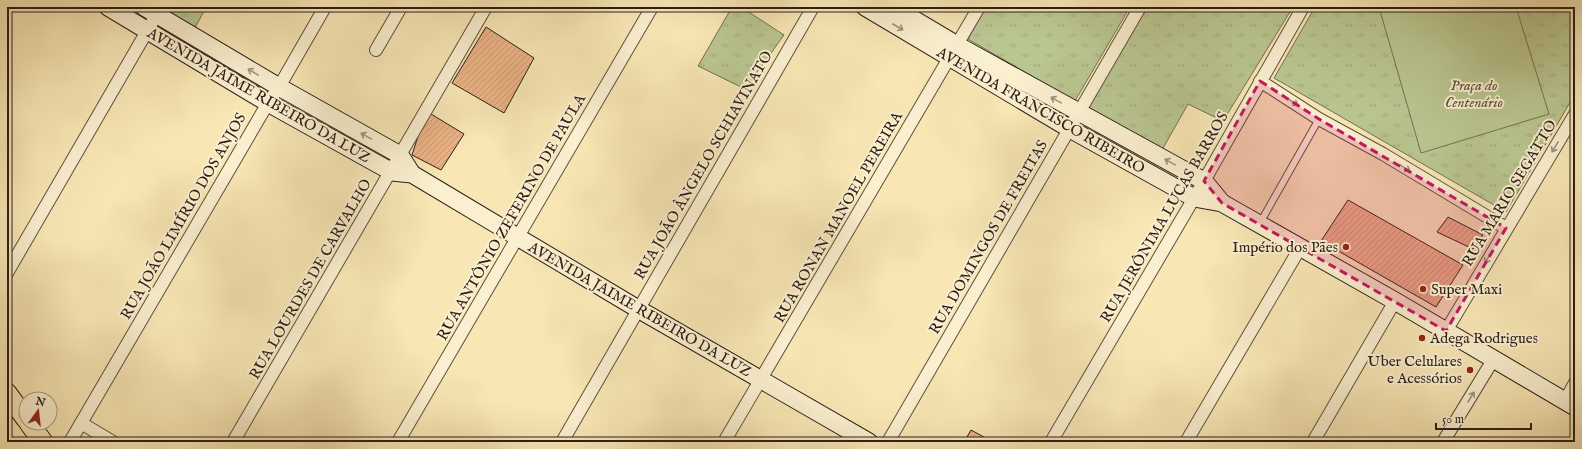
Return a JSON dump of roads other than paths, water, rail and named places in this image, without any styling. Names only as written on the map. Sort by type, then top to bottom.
[{"type":"main road","points":[[7,393],[18,408]]},
{"type":"main road","points":[[35,431],[43,442]]},
{"type":"street","name":"AVENIDA JAIME RIBEIRO DA LUZ","points":[[108,7],[268,103],[392,172],[412,174],[638,309],[869,442]]},
{"type":"street","name":"RUA JOÃO LIMÍRIO DOS ANJOS","points":[[70,442],[325,7]]},
{"type":"street","points":[[376,50],[401,7]]},
{"type":"street","name":"RUA LOURDES DE CARVALHO","points":[[233,442],[392,172],[400,155],[486,7]]},
{"type":"street","name":"RUA ANTÔNIO ZEFERINO DE PAULA","points":[[398,442],[652,7]]},
{"type":"street","name":"RUA JOÃO ÂNGELO SCHIAVINATO","points":[[562,442],[813,7]]},
{"type":"street","name":"AVENIDA FRANCISCO RIBEIRO","points":[[865,7],[1079,112],[1204,181],[1222,203]]},
{"type":"street","name":"AVENIDA FRANCISCO RIBEIRO","points":[[893,7],[954,51],[1070,129],[1194,198],[1222,203],[1395,301],[1570,404]]},
{"type":"street","name":"RUA RONAN MANOEL PEREIRA","points":[[724,442],[979,7]]},
{"type":"street","name":"RUA DOMINGOS DE FREITAS","points":[[888,442],[1140,7]]},
{"type":"street","name":"RUA JERÔNIMA LUCAS BARROS","points":[[1051,442],[1204,181],[1303,7]]},
{"type":"street","name":"AVENIDA JAIME RIBEIRO DA LUZ","points":[[154,9],[279,87],[400,155],[412,174]]},
{"type":"street","points":[[7,273],[148,30],[154,9]]},
{"type":"street","points":[[1260,81],[1319,119],[1383,154],[1506,228]]},
{"type":"street","name":"RUA MARIO SEGATTO","points":[[1446,331],[1575,114]]},
{"type":"street","points":[[1139,167],[1148,150]]},
{"type":"street","points":[[1186,442],[1300,248]]},
{"type":"street","points":[[1313,442],[1395,301]]},
{"type":"street","points":[[1443,442],[1493,360]]},
{"type":"street","points":[[1570,404],[1575,383]]},
{"type":"street","points":[[81,423],[113,442]]},
{"type":"lane","points":[[1259,224],[1319,119]]},
{"type":"place","name":"Império dos Pães","points":[[1346,247]]},
{"type":"place","name":"Super Maxi","points":[[1423,289]]},
{"type":"place","name":"Adega Rodrigues","points":[[1422,338]]},
{"type":"place","name":"Uber Celulares e Acessórios","points":[[1470,370]]},
{"type":"park label","name":"Praça do Centenário","points":[[1474,94]]}]
